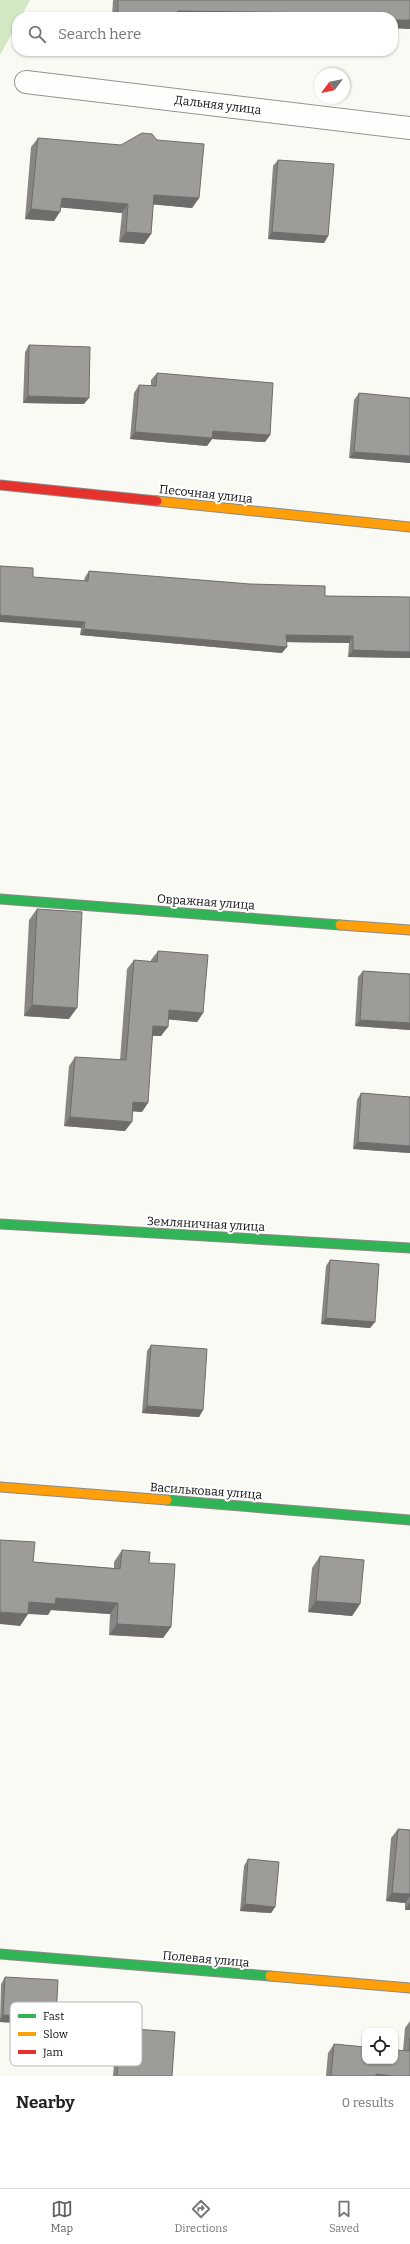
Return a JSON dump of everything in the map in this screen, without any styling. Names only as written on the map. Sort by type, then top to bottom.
[{"type":"street","name":"Дальняя улица","points":[[26,82],[410,128]]},
{"type":"street","name":"Песочная улица","points":[[0,485],[410,527]]},
{"type":"street","name":"Овражная улица","points":[[0,899],[410,930]]},
{"type":"street","name":"Земляничная улица","points":[[0,1224],[410,1248]]},
{"type":"street","name":"Васильковая улица","points":[[0,1487],[410,1520]]},
{"type":"street","name":"Полевая улица","points":[[0,1954],[410,1988]]},
{"type":"green space","points":[[0,0],[30,0],[24,12],[12,12],[12,33],[0,55]]},
{"type":"building","points":[[118,0],[410,0],[410,20],[398,20],[398,12],[118,12]]},
{"type":"building","points":[[142,133],[152,134],[157,140],[204,144],[199,198],[154,195],[151,234],[126,232],[128,204],[62,198],[60,212],[31,209],[38,138],[121,145]]},
{"type":"building","points":[[278,160],[334,164],[328,236],[272,232]]},
{"type":"building","points":[[29,345],[90,347],[89,398],[28,396]]},
{"type":"building","points":[[157,373],[273,383],[270,435],[213,431],[212,438],[135,432],[139,385],[156,386]]},
{"type":"building","points":[[359,393],[410,398],[410,456],[354,452]]},
{"type":"building","points":[[0,566],[33,568],[33,577],[88,581],[89,571],[250,584],[325,586],[325,596],[410,597],[410,652],[353,650],[353,636],[286,635],[287,647],[84,629],[85,622],[0,615]]},
{"type":"building","points":[[37,909],[82,912],[77,1008],[32,1005]]},
{"type":"building","points":[[158,951],[208,955],[203,1013],[169,1010],[168,1027],[153,1026],[148,1103],[133,1102],[132,1122],[70,1117],[75,1057],[126,1060],[134,960],[157,962]]},
{"type":"building","points":[[363,971],[410,974],[410,1023],[360,1020]]},
{"type":"building","points":[[361,1093],[410,1097],[410,1146],[358,1142]]},
{"type":"building","points":[[330,1260],[379,1264],[375,1322],[326,1318]]},
{"type":"building","points":[[151,1345],[207,1349],[203,1410],[147,1406]]},
{"type":"building","points":[[0,1540],[35,1542],[33,1562],[120,1569],[122,1550],[150,1552],[149,1563],[175,1564],[171,1627],[117,1624],[118,1603],[56,1598],[55,1604],[29,1602],[28,1614],[0,1612]]},
{"type":"building","points":[[320,1556],[364,1560],[360,1604],[316,1601]]},
{"type":"building","points":[[398,1829],[410,1830],[410,1894],[392,1893]]},
{"type":"building","points":[[248,1859],[279,1862],[275,1907],[245,1904]]},
{"type":"building","points":[[5,1977],[58,1980],[57,2002],[10,2002],[10,2015],[3,2015]]},
{"type":"building","points":[[142,2030],[175,2032],[172,2076],[117,2076],[118,2066],[142,2066]]},
{"type":"building","points":[[410,2038],[410,2076],[376,2074],[376,2076],[331,2076],[334,2044],[362,2047],[362,2064],[398,2064],[398,2050],[409,2051]]},
{"type":"traffic: fast","points":[[0,899],[340,925]]},
{"type":"traffic: fast","points":[[0,1224],[410,1248]]},
{"type":"traffic: fast","points":[[167,1500],[410,1520]]},
{"type":"traffic: fast","points":[[0,1954],[270,1976]]},
{"type":"traffic: slow","points":[[157,501],[410,527]]},
{"type":"traffic: slow","points":[[340,925],[410,930]]},
{"type":"traffic: slow","points":[[0,1487],[167,1500]]},
{"type":"traffic: slow","points":[[270,1976],[410,1988]]},
{"type":"traffic: jam","points":[[0,485],[157,501]]}]
